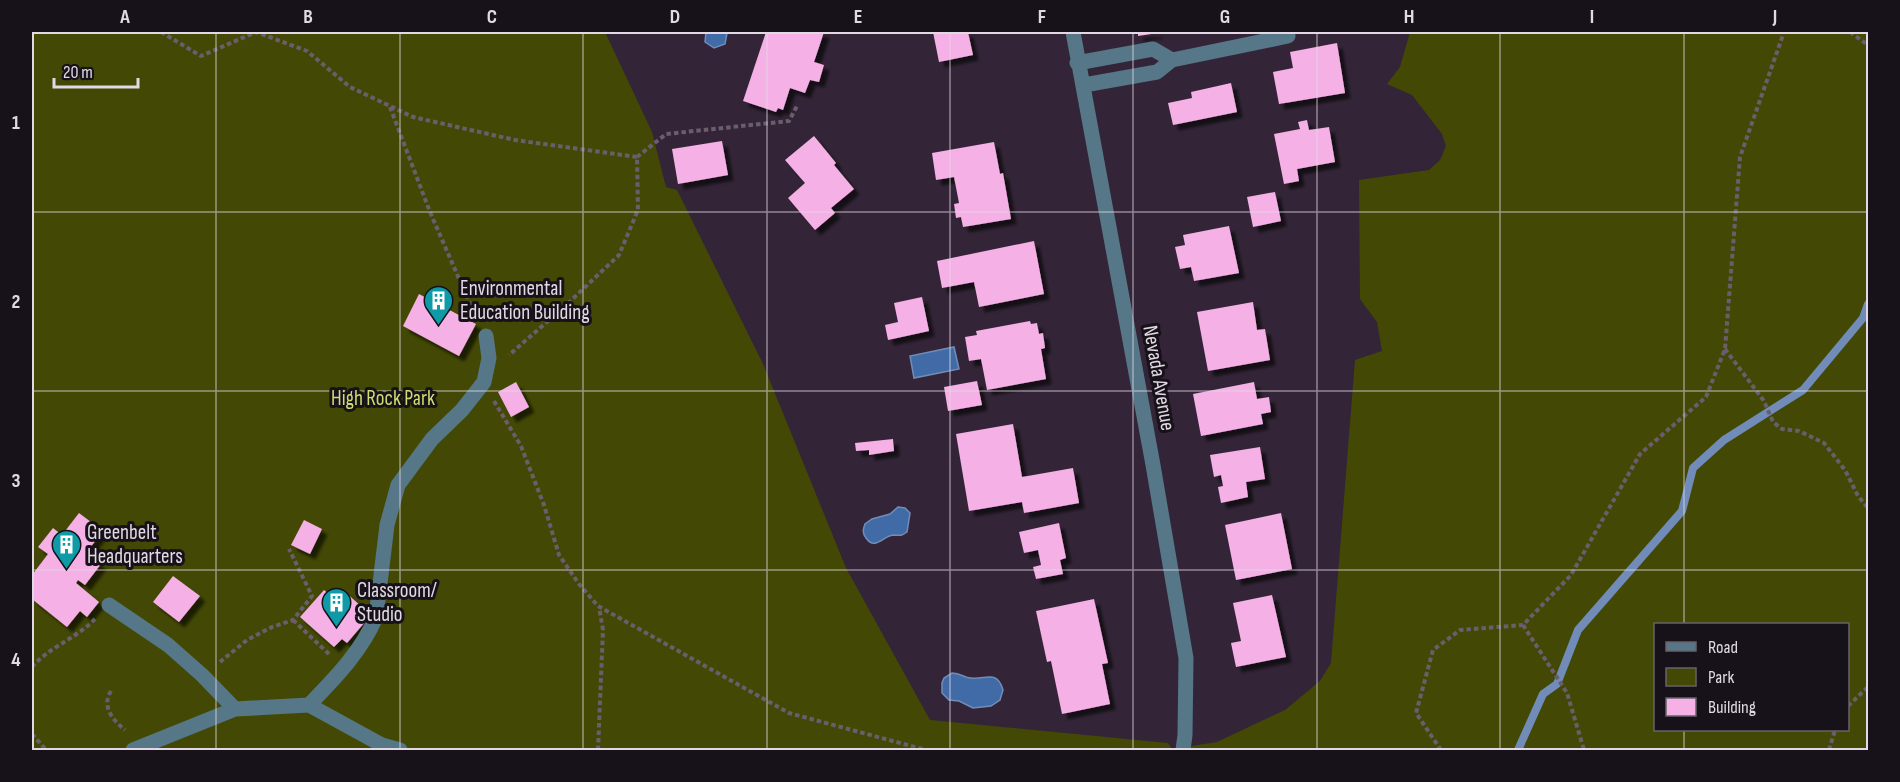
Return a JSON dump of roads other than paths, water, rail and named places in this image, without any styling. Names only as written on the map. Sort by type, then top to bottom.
[{"type":"street","name":"Nevada Avenue","points":[[1073,32],[1186,658],[1183,750]]},
{"type":"street","points":[[1084,85],[1157,72],[1172,60],[1288,36]]},
{"type":"street","points":[[1077,63],[1153,49],[1172,60]]},
{"type":"street","points":[[309,705],[362,647],[376,617],[387,525],[398,485],[432,439],[462,410],[484,382],[489,358],[486,336]]},
{"type":"street","points":[[109,605],[168,645],[235,708]]},
{"type":"street","points":[[138,748],[235,708],[309,705],[382,745],[400,750]]},
{"type":"water","points":[[706,32],[730,32],[727,33],[725,44],[714,48],[705,42]]},
{"type":"water","points":[[954,347],[959,369],[914,378],[910,356]]},
{"type":"water","points":[[898,507],[905,508],[910,513],[907,532],[889,536],[876,543],[869,542],[863,533],[865,524],[872,519],[890,514]]},
{"type":"water","points":[[952,673],[969,678],[994,678],[1003,690],[1000,700],[991,706],[973,708],[959,701],[949,700],[942,693],[942,683],[944,678]]},
{"type":"waterway","points":[[1518,750],[1543,694],[1557,684],[1578,630],[1682,511],[1693,468],[1724,440],[1803,390],[1863,318],[1868,304]]},
{"type":"place","name":"Environmental Education Building","points":[[439,326]]},
{"type":"place","name":"Greenbelt Headquarters","points":[[66,570]]},
{"type":"place","name":"Classroom/ Studio","points":[[336,628]]},
{"type":"park label","name":"High Rock Park","points":[[383,398]]}]
